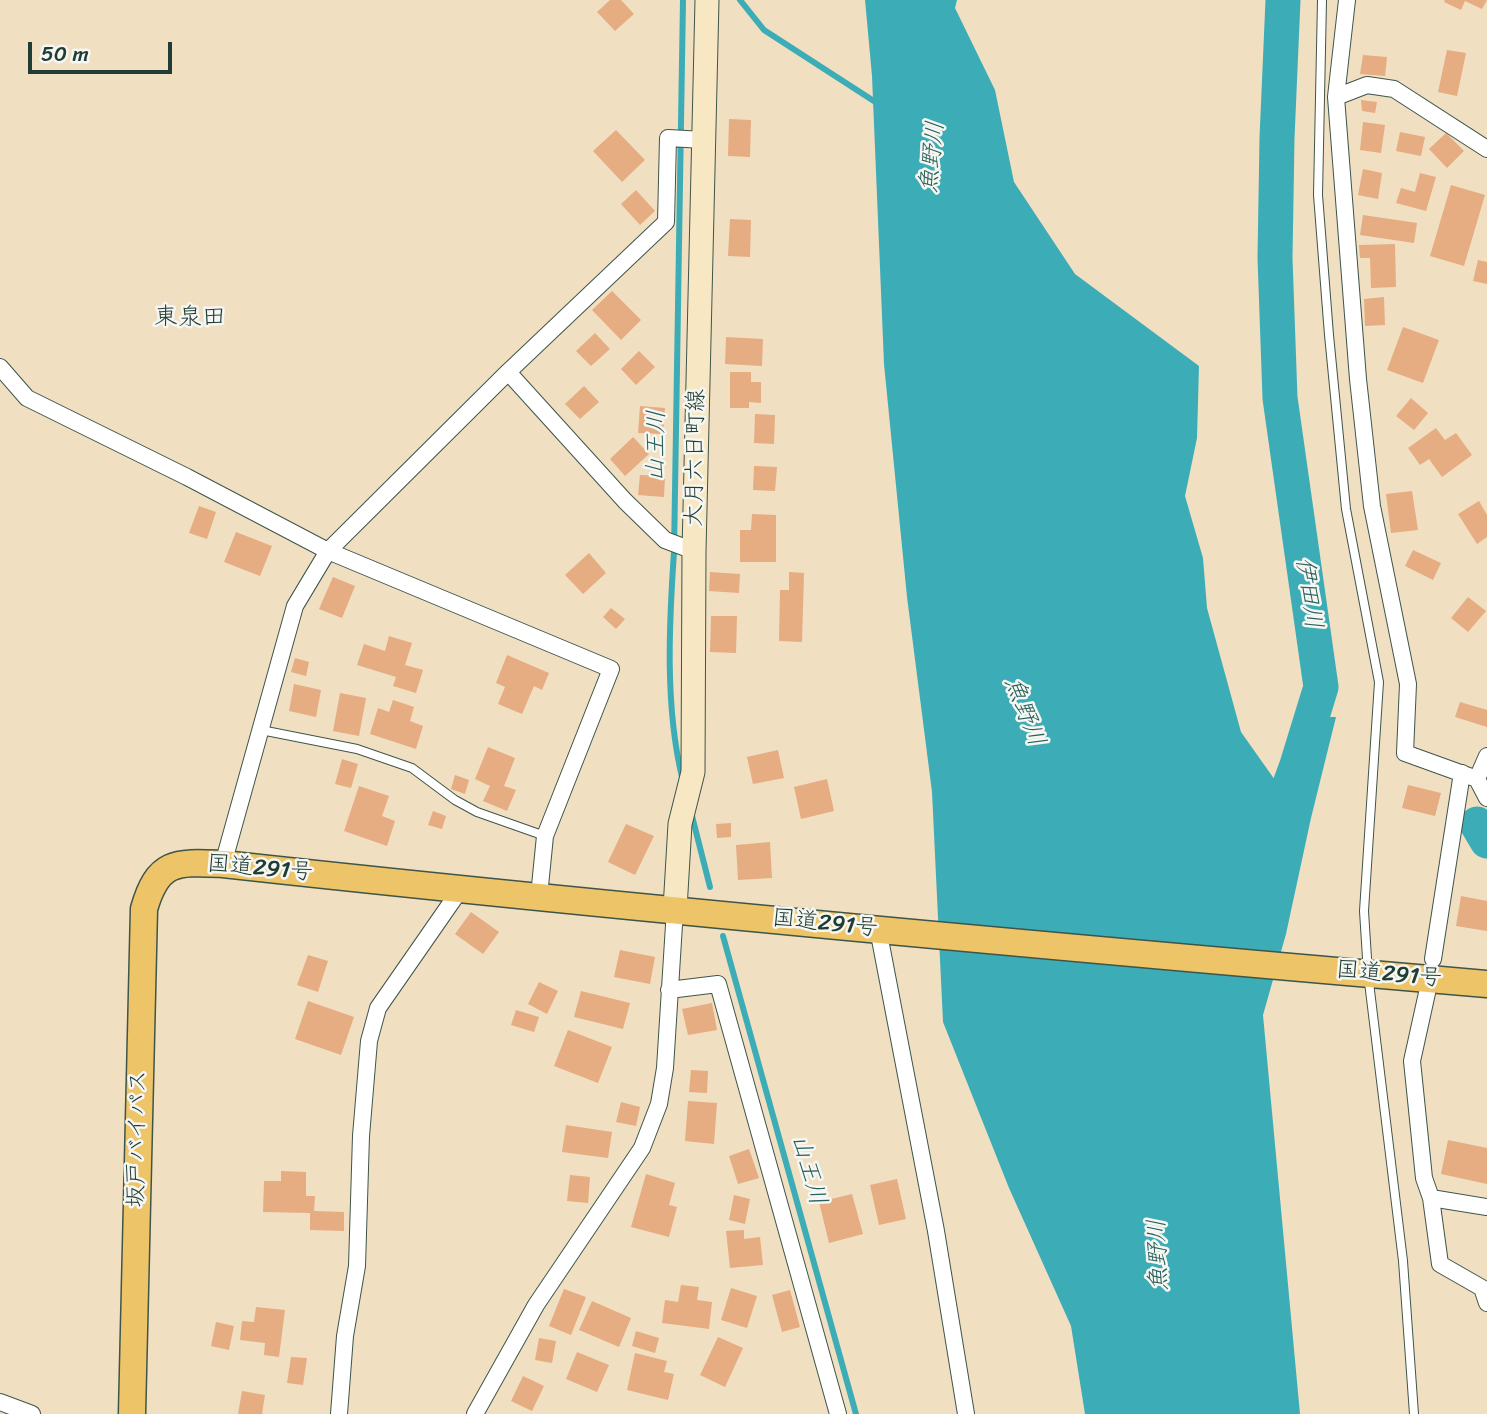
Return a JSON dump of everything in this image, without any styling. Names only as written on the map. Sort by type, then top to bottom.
[{"type":"highway","name":"国道291号","points":[[164,870],[188,863],[223,864],[460,890],[539,895],[883,930],[1487,984]]},
{"type":"highway","name":"坂戸バイパス","points":[[132,1414],[144,909],[150,885],[164,870]]},
{"type":"main road","name":"大月六日町線","points":[[675,909],[680,824],[693,772],[694,551],[707,2]]},
{"type":"street","points":[[1348,0],[1336,97],[1358,379],[1372,506],[1408,684],[1405,753],[1469,776],[1487,798]]},
{"type":"street","points":[[1336,97],[1367,85],[1394,89],[1487,149]]},
{"type":"street","points":[[223,864],[295,606],[328,551],[508,372],[666,222],[668,138],[704,140]]},
{"type":"street","points":[[0,367],[27,398],[328,551],[611,669],[545,836],[539,895]]},
{"type":"street","points":[[508,372],[665,541],[694,551]]},
{"type":"street","points":[[1433,959],[1469,776],[1487,756]]},
{"type":"street","points":[[340,1414],[345,1336],[357,1266],[361,1136],[369,1041],[378,1008],[460,890]]},
{"type":"street","points":[[475,1414],[536,1305],[642,1148],[659,1104],[665,1068],[675,909]]},
{"type":"street","points":[[883,930],[966,1414]]},
{"type":"street","points":[[669,990],[718,984],[838,1414]]},
{"type":"street","points":[[1427,993],[1412,1061],[1424,1178],[1431,1198],[1440,1264],[1482,1288],[1487,1303]]},
{"type":"street","points":[[1431,1198],[1487,1206]]},
{"type":"street","points":[[0,1402],[32,1414]]},
{"type":"lane","points":[[1322,0],[1318,195],[1329,335],[1346,509],[1380,682],[1358,973],[1404,1261],[1413,1414]]},
{"type":"lane","points":[[261,730],[357,749],[412,768],[455,800],[477,812],[545,836]]},
{"type":"water","name":"魚野川","points":[[865,0],[957,0],[955,8],[995,90],[1014,182],[1075,274],[1199,366],[1197,438],[1185,496],[1203,558],[1207,608],[1241,732],[1294,807],[1324,717],[1336,717],[1286,934],[1263,1015],[1300,1414],[1085,1414],[1071,1326],[1009,1188],[943,1022],[932,792],[907,597],[884,364],[872,76]]},
{"type":"building","points":[[610,0],[621,0],[634,14],[615,31],[597,12]]},
{"type":"building","points":[[1445,0],[1487,0],[1482,9],[1465,1],[1461,10],[1444,2]]},
{"type":"building","points":[[1447,50],[1466,53],[1457,96],[1438,92]]},
{"type":"building","points":[[1363,55],[1387,57],[1385,76],[1360,74]]},
{"type":"building","points":[[1361,100],[1377,102],[1375,113],[1362,111]]},
{"type":"building","points":[[729,119],[751,120],[750,157],[728,156]]},
{"type":"building","points":[[1363,122],[1385,125],[1381,153],[1360,150]]},
{"type":"building","points":[[616,130],[645,160],[622,182],[593,151]]},
{"type":"building","points":[[1400,132],[1425,137],[1421,156],[1396,151]]},
{"type":"building","points":[[1446,133],[1464,151],[1447,168],[1429,149]]},
{"type":"building","points":[[1363,169],[1382,173],[1378,199],[1358,195]]},
{"type":"building","points":[[1420,173],[1436,177],[1426,211],[1396,203],[1401,188],[1415,192]]},
{"type":"building","points":[[1451,185],[1485,195],[1464,266],[1430,256]]},
{"type":"building","points":[[636,190],[655,211],[640,225],[621,204]]},
{"type":"building","points":[[1363,215],[1417,223],[1414,243],[1360,235]]},
{"type":"building","points":[[730,219],[751,220],[750,257],[728,256]]},
{"type":"building","points":[[1395,244],[1396,287],[1371,288],[1370,258],[1360,258],[1359,245]]},
{"type":"building","points":[[1478,260],[1487,262],[1487,284],[1473,281]]},
{"type":"building","points":[[612,291],[641,320],[621,340],[592,310]]},
{"type":"building","points":[[1384,297],[1385,325],[1365,326],[1364,299]]},
{"type":"building","points":[[1403,327],[1439,340],[1423,383],[1387,370]]},
{"type":"building","points":[[595,333],[610,349],[591,366],[576,351]]},
{"type":"building","points":[[726,337],[763,339],[762,366],[725,364]]},
{"type":"building","points":[[639,351],[655,367],[636,385],[621,369]]},
{"type":"building","points":[[730,372],[751,372],[751,382],[761,382],[761,403],[749,402],[749,408],[730,408]]},
{"type":"building","points":[[584,386],[599,402],[580,419],[565,404]]},
{"type":"building","points":[[1411,398],[1428,413],[1414,430],[1396,416]]},
{"type":"building","points":[[640,406],[665,408],[663,434],[638,433]]},
{"type":"building","points":[[755,414],[775,415],[774,444],[754,443]]},
{"type":"building","points":[[1436,428],[1445,440],[1456,433],[1472,455],[1442,477],[1429,459],[1420,465],[1408,448]]},
{"type":"building","points":[[633,437],[649,454],[625,476],[610,459]]},
{"type":"building","points":[[754,466],[777,467],[775,491],[753,490]]},
{"type":"building","points":[[640,475],[665,476],[664,497],[638,495]]},
{"type":"building","points":[[1412,491],[1418,530],[1391,533],[1386,494]]},
{"type":"building","points":[[1479,501],[1487,515],[1487,537],[1477,544],[1458,514]]},
{"type":"building","points":[[199,506],[216,512],[207,539],[189,533]]},
{"type":"building","points":[[752,514],[776,515],[776,562],[740,562],[740,530],[751,530]]},
{"type":"building","points":[[236,532],[272,546],[260,576],[224,562]]},
{"type":"building","points":[[1413,550],[1441,563],[1433,580],[1405,566]]},
{"type":"building","points":[[589,553],[606,573],[583,594],[565,575]]},
{"type":"building","points":[[710,572],[740,574],[739,593],[709,591]]},
{"type":"building","points":[[789,572],[804,573],[802,642],[779,641],[780,590],[789,590]]},
{"type":"building","points":[[333,577],[355,586],[342,618],[319,609]]},
{"type":"building","points":[[1468,597],[1486,611],[1468,632],[1451,618]]},
{"type":"building","points":[[611,608],[625,619],[616,629],[603,617]]},
{"type":"building","points":[[711,616],[737,616],[736,653],[710,652]]},
{"type":"building","points":[[389,636],[412,643],[405,665],[423,670],[416,693],[393,686],[396,677],[357,665],[364,644],[385,651]]},
{"type":"building","points":[[507,655],[549,673],[542,690],[534,686],[522,714],[498,704],[505,687],[496,683]]},
{"type":"building","points":[[295,658],[309,662],[306,676],[291,672]]},
{"type":"building","points":[[294,684],[321,690],[316,717],[289,711]]},
{"type":"building","points":[[340,693],[366,698],[359,736],[333,731]]},
{"type":"building","points":[[393,700],[414,707],[410,721],[423,726],[416,749],[370,734],[378,708],[389,712]]},
{"type":"building","points":[[1460,702],[1487,710],[1487,727],[1455,717]]},
{"type":"building","points":[[488,747],[515,758],[504,786],[516,790],[507,811],[483,801],[490,786],[475,779]]},
{"type":"building","points":[[778,750],[784,778],[753,784],[747,757]]},
{"type":"building","points":[[342,759],[358,764],[351,788],[335,784]]},
{"type":"building","points":[[455,775],[469,780],[465,794],[451,789]]},
{"type":"building","points":[[827,779],[834,811],[801,819],[794,787]]},
{"type":"building","points":[[1408,785],[1441,793],[1435,816],[1402,808]]},
{"type":"building","points":[[359,786],[389,796],[382,816],[395,821],[387,846],[344,831]]},
{"type":"building","points":[[433,811],[446,816],[442,829],[428,825]]},
{"type":"building","points":[[731,823],[731,837],[717,838],[716,824]]},
{"type":"building","points":[[626,824],[654,836],[635,875],[608,862]]},
{"type":"building","points":[[770,842],[772,878],[738,880],[736,845]]},
{"type":"building","points":[[1461,896],[1487,901],[1487,931],[1456,926]]},
{"type":"building","points":[[471,912],[499,932],[483,954],[455,934]]},
{"type":"building","points":[[620,950],[655,957],[650,984],[614,977]]},
{"type":"building","points":[[308,955],[328,961],[318,992],[297,985]]},
{"type":"building","points":[[539,982],[558,991],[547,1014],[528,1004]]},
{"type":"building","points":[[581,991],[630,1003],[623,1029],[574,1017]]},
{"type":"building","points":[[308,1001],[354,1017],[341,1055],[295,1039]]},
{"type":"building","points":[[712,1003],[717,1030],[688,1035],[682,1009]]},
{"type":"building","points":[[516,1010],[539,1017],[534,1032],[511,1025]]},
{"type":"building","points":[[568,1030],[612,1047],[598,1083],[554,1066]]},
{"type":"building","points":[[691,1070],[708,1071],[707,1093],[689,1092]]},
{"type":"building","points":[[688,1101],[717,1103],[714,1144],[685,1141]]},
{"type":"building","points":[[621,1102],[640,1107],[636,1126],[616,1122]]},
{"type":"building","points":[[566,1125],[612,1132],[608,1158],[562,1152]]},
{"type":"building","points":[[1448,1140],[1487,1148],[1487,1184],[1441,1174]]},
{"type":"building","points":[[749,1149],[759,1178],[738,1184],[729,1156]]},
{"type":"building","points":[[281,1171],[306,1172],[306,1196],[315,1196],[314,1211],[344,1212],[344,1231],[310,1230],[310,1213],[263,1212],[264,1181],[281,1181]]},
{"type":"building","points":[[646,1174],[675,1183],[669,1205],[677,1207],[669,1237],[631,1227]]},
{"type":"building","points":[[570,1175],[590,1177],[588,1203],[567,1201]]},
{"type":"building","points":[[897,1179],[906,1219],[879,1225],[870,1185]]},
{"type":"building","points":[[852,1194],[863,1234],[829,1243],[819,1202]]},
{"type":"building","points":[[734,1195],[750,1199],[745,1224],[729,1220]]},
{"type":"building","points":[[744,1230],[744,1239],[760,1237],[763,1265],[730,1268],[726,1231]]},
{"type":"building","points":[[681,1285],[699,1287],[697,1300],[712,1302],[709,1329],[662,1323],[665,1300],[678,1302]]},
{"type":"building","points":[[731,1288],[757,1296],[747,1328],[721,1320]]},
{"type":"building","points":[[564,1289],[586,1297],[571,1335],[549,1326]]},
{"type":"building","points":[[790,1290],[800,1327],[782,1332],[772,1295]]},
{"type":"building","points":[[592,1301],[631,1318],[619,1347],[579,1330]]},
{"type":"building","points":[[256,1307],[285,1310],[279,1357],[264,1355],[265,1343],[240,1340],[242,1321],[254,1322]]},
{"type":"building","points":[[216,1322],[234,1326],[229,1350],[211,1346]]},
{"type":"building","points":[[636,1331],[659,1338],[655,1353],[632,1346]]},
{"type":"building","points":[[718,1337],[743,1348],[725,1387],[700,1375]]},
{"type":"building","points":[[539,1338],[556,1341],[552,1363],[535,1360]]},
{"type":"building","points":[[577,1352],[609,1365],[597,1392],[566,1379]]},
{"type":"building","points":[[635,1353],[667,1361],[664,1372],[674,1374],[668,1400],[627,1390]]},
{"type":"building","points":[[291,1357],[307,1358],[303,1385],[287,1383]]},
{"type":"building","points":[[523,1376],[544,1386],[532,1411],[511,1401]]},
{"type":"building","points":[[242,1391],[265,1395],[262,1414],[238,1414]]},
{"type":"waterway","name":"山王川","points":[[682,777],[673,722],[670,665],[683,0]]},
{"type":"waterway","points":[[740,0],[764,30],[880,105]]},
{"type":"waterway","name":"伊田川","points":[[1270,839],[1321,687],[1280,398],[1275,258],[1283,0]]},
{"type":"waterway","name":"山王川","points":[[691,812],[710,887]]},
{"type":"waterway","points":[[1477,824],[1487,841]]},
{"type":"waterway","name":"山王川","points":[[723,936],[856,1414]]},
{"type":"district","name":"東泉田","points":[[190,318]]}]
